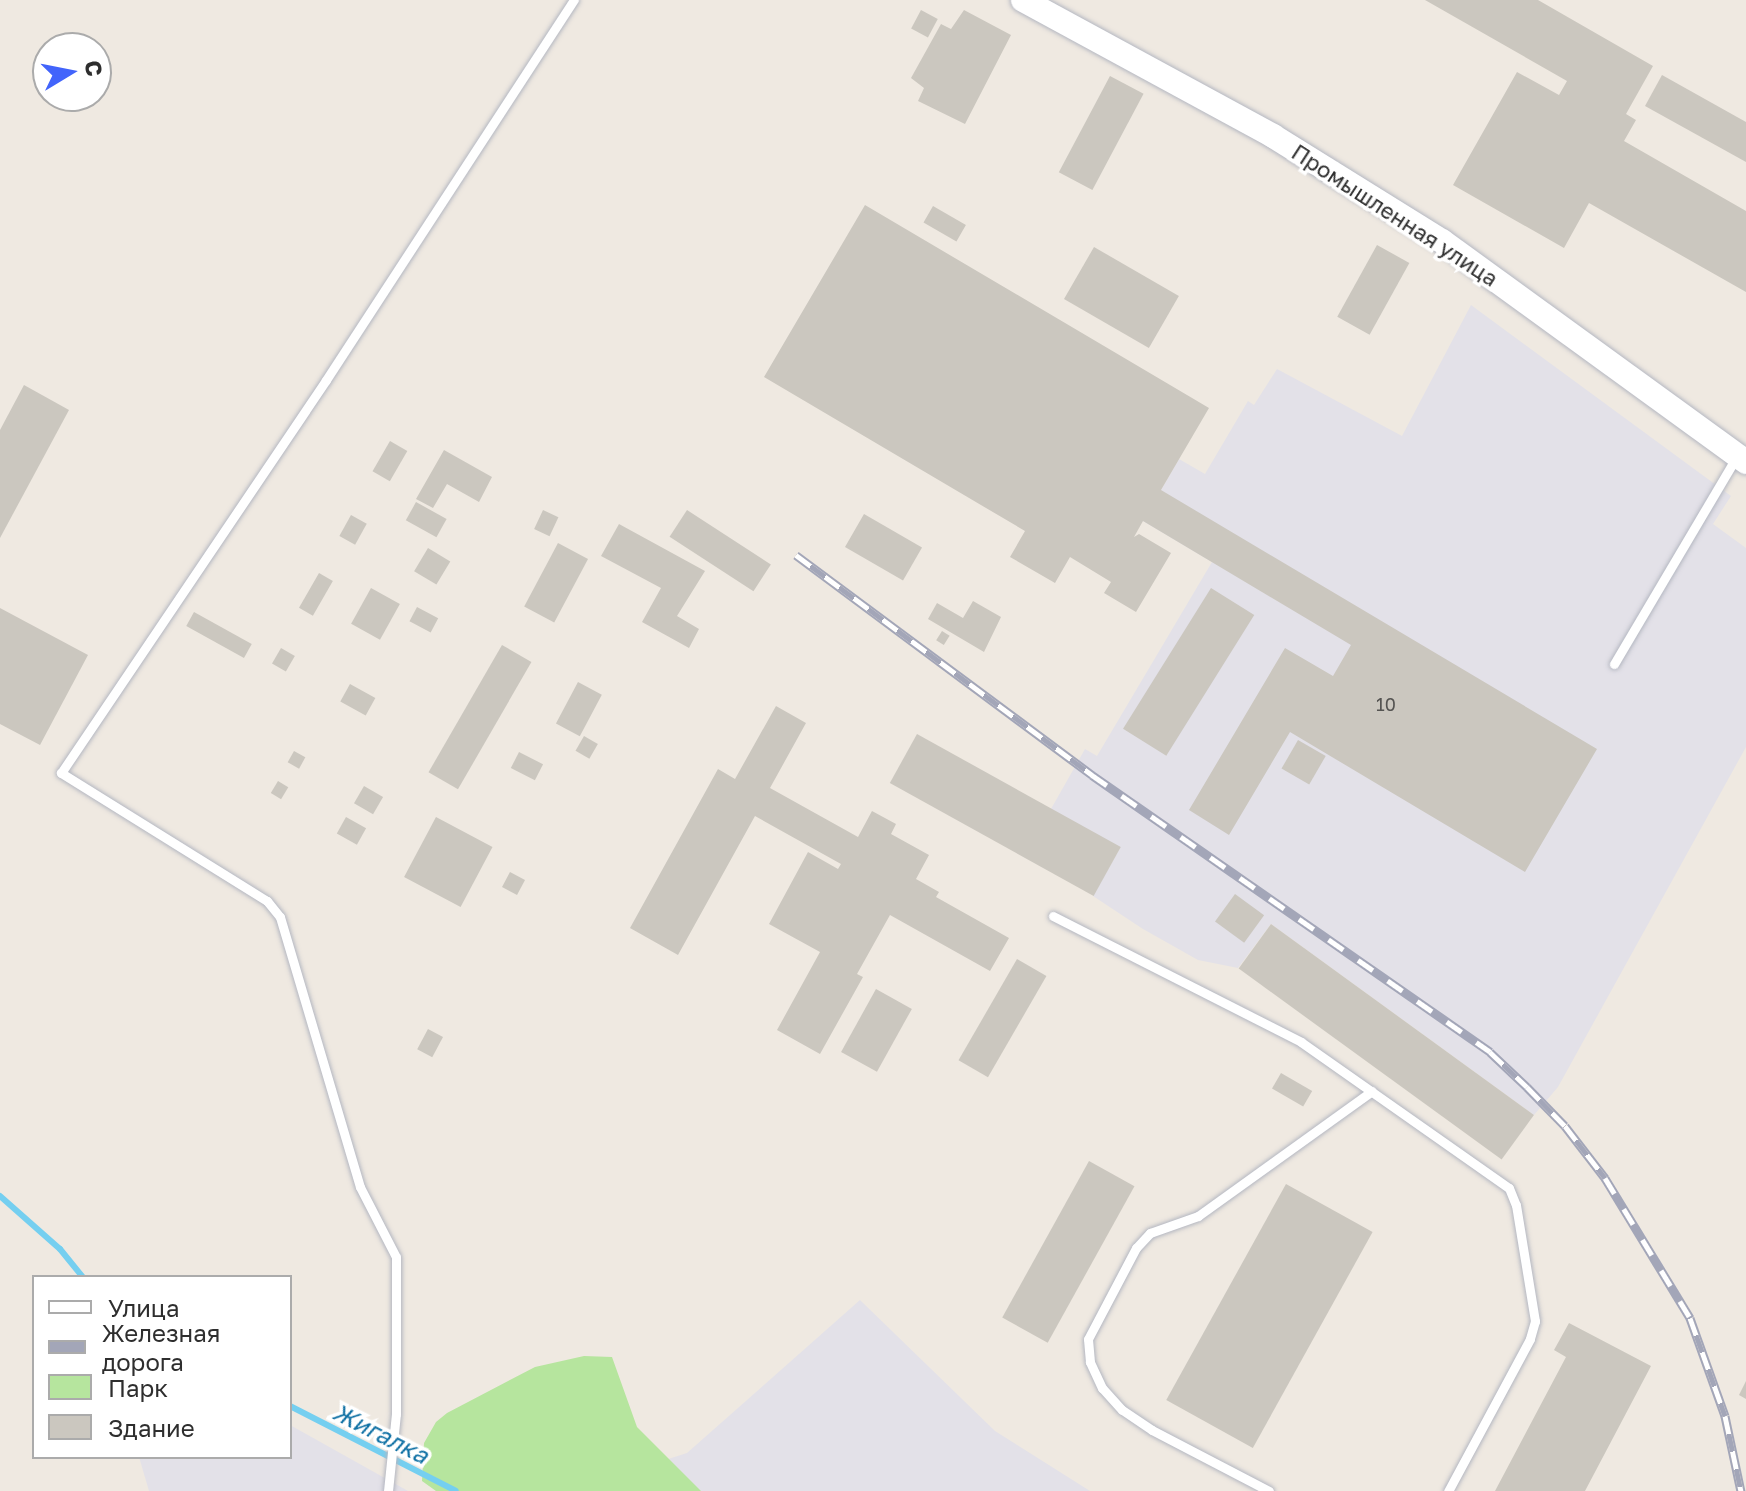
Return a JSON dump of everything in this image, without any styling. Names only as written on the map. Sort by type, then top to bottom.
[{"type":"street","name":"Промышленная улица","points":[[1023,0],[1273,136],[1442,241],[1742,459]]},
{"type":"lane","points":[[388,1491],[396,1414],[396,1257],[360,1187],[280,917],[267,901],[61,773],[326,380],[574,0]]},
{"type":"lane","points":[[1614,664],[1742,459]]},
{"type":"lane","points":[[1053,916],[1301,1042],[1499,1178],[1509,1188],[1516,1205],[1535,1321],[1530,1339],[1448,1491]]},
{"type":"lane","points":[[1269,1491],[1152,1430],[1122,1410],[1102,1388],[1090,1362],[1088,1339],[1136,1248],[1150,1233],[1198,1216],[1372,1091]]},
{"type":"shaded area","points":[[1471,305],[1731,496],[1713,524],[1746,548],[1746,747],[1558,1087],[1534,1115],[1271,924],[1238,968],[1198,960],[1143,929],[1093,896],[1120,848],[1051,809],[1085,749],[1097,756],[1212,562],[1143,521],[1179,459],[1205,474],[1248,401],[1254,405],[1277,369],[1402,436]]},
{"type":"shaded area","points":[[860,1300],[995,1431],[1090,1491],[518,1491],[656,1463],[687,1453]]},
{"type":"shaded area","points":[[292,1426],[408,1491],[149,1491],[140,1459],[292,1459]]},
{"type":"green space","points":[[584,1356],[612,1357],[637,1427],[701,1491],[436,1491],[422,1481],[424,1443],[436,1422],[447,1413],[535,1367]]},
{"type":"building","points":[[1425,0],[1538,0],[1653,66],[1626,114],[1636,120],[1624,141],[1746,211],[1746,292],[1589,203],[1564,248],[1453,185],[1517,72],[1559,95],[1567,81]]},
{"type":"building","points":[[921,10],[938,19],[928,37],[911,29]]},
{"type":"building","points":[[964,10],[1011,35],[965,124],[918,101],[924,88],[911,78],[941,24],[951,29]]},
{"type":"building","points":[[1662,75],[1746,122],[1746,162],[1645,106]]},
{"type":"building","points":[[1110,76],[1144,94],[1092,190],[1059,172]]},
{"type":"building","points":[[865,205],[1209,408],[1161,490],[1597,749],[1525,872],[1290,732],[1229,835],[1189,810],[1285,648],[1333,676],[1351,645],[1143,521],[1134,537],[1139,534],[1171,553],[1136,612],[1104,593],[1111,582],[1070,557],[1055,583],[1010,557],[1025,531],[764,377]]},
{"type":"building","points":[[933,206],[966,225],[956,241],[924,222]]},
{"type":"building","points":[[1377,245],[1409,263],[1370,335],[1337,317]]},
{"type":"building","points":[[1094,247],[1179,296],[1149,348],[1064,299]]},
{"type":"building","points":[[24,385],[69,410],[0,538],[0,430]]},
{"type":"building","points":[[390,441],[407,451],[390,481],[372,471]]},
{"type":"building","points":[[444,450],[492,477],[479,502],[447,484],[433,508],[416,499]]},
{"type":"building","points":[[416,502],[447,519],[436,537],[406,520]]},
{"type":"building","points":[[543,510],[558,517],[550,536],[534,529]]},
{"type":"building","points":[[687,510],[771,564],[753,591],[670,537]]},
{"type":"building","points":[[864,514],[922,548],[903,580],[845,547]]},
{"type":"building","points":[[351,515],[367,524],[355,545],[339,536]]},
{"type":"building","points":[[619,524],[705,571],[677,616],[699,629],[689,648],[642,622],[661,588],[601,556]]},
{"type":"building","points":[[558,543],[588,559],[554,623],[524,607]]},
{"type":"building","points":[[428,548],[450,561],[436,585],[414,571]]},
{"type":"building","points":[[319,573],[333,581],[313,616],[299,608]]},
{"type":"building","points":[[371,588],[400,604],[380,640],[351,624]]},
{"type":"building","points":[[1211,588],[1254,615],[1166,756],[1123,729]]},
{"type":"building","points":[[973,601],[1001,617],[984,652],[928,619],[937,603],[963,618]]},
{"type":"building","points":[[417,607],[438,618],[431,632],[409,621]]},
{"type":"building","points":[[0,608],[88,655],[40,745],[0,724]]},
{"type":"building","points":[[194,612],[252,644],[244,658],[186,626]]},
{"type":"building","points":[[942,631],[950,636],[944,645],[936,640]]},
{"type":"building","points":[[502,645],[531,662],[458,789],[428,772]]},
{"type":"building","points":[[281,648],[295,656],[286,672],[272,664]]},
{"type":"building","points":[[578,682],[602,695],[580,736],[556,723]]},
{"type":"building","points":[[350,684],[375,698],[366,716],[340,701]]},
{"type":"building","points":[[776,706],[806,723],[770,788],[858,837],[872,811],[896,824],[891,834],[929,855],[916,879],[939,892],[936,897],[1009,938],[990,971],[890,915],[857,974],[863,977],[820,1054],[777,1030],[820,952],[769,924],[808,852],[838,869],[841,864],[755,816],[678,955],[630,928],[718,769],[735,779]]},
{"type":"building","points":[[917,734],[1121,847],[1094,896],[890,783]]},
{"type":"building","points":[[584,736],[598,744],[589,759],[576,751]]},
{"type":"building","points":[[1298,740],[1326,756],[1309,785],[1282,769]]},
{"type":"building","points":[[294,751],[305,757],[299,769],[288,762]]},
{"type":"building","points":[[519,752],[543,764],[535,780],[511,768]]},
{"type":"building","points":[[278,781],[288,787],[281,799],[271,793]]},
{"type":"building","points":[[364,786],[383,797],[373,814],[354,803]]},
{"type":"building","points":[[346,817],[366,828],[357,845],[337,834]]},
{"type":"building","points":[[436,817],[493,847],[461,907],[404,877]]},
{"type":"building","points":[[510,872],[525,880],[517,895],[502,887]]},
{"type":"building","points":[[1235,894],[1264,915],[1244,943],[1215,922]]},
{"type":"building","points":[[1271,924],[1534,1115],[1502,1160],[1239,968]]},
{"type":"building","points":[[1017,959],[1046,976],[988,1077],[958,1060]]},
{"type":"building","points":[[876,989],[912,1009],[877,1072],[841,1052]]},
{"type":"building","points":[[428,1029],[443,1037],[432,1057],[417,1049]]},
{"type":"building","points":[[1281,1073],[1312,1091],[1303,1107],[1272,1089]]},
{"type":"building","points":[[1089,1161],[1134,1186],[1048,1343],[1002,1318]]},
{"type":"building","points":[[1286,1184],[1373,1232],[1253,1448],[1166,1400]]},
{"type":"building","points":[[1569,1323],[1651,1366],[1585,1491],[1495,1491],[1566,1357],[1554,1350]]},
{"type":"building","points":[[1746,1381],[1746,1399],[1739,1395]]},
{"type":"waterway","name":"Жигалка","points":[[0,1196],[60,1249],[81,1275]]},
{"type":"waterway","name":"Жигалка","points":[[292,1407],[456,1491]]},
{"type":"railway","points":[[796,555],[1092,775],[1490,1052],[1527,1087],[1565,1126],[1605,1178],[1690,1318],[1725,1416],[1741,1491]]}]
